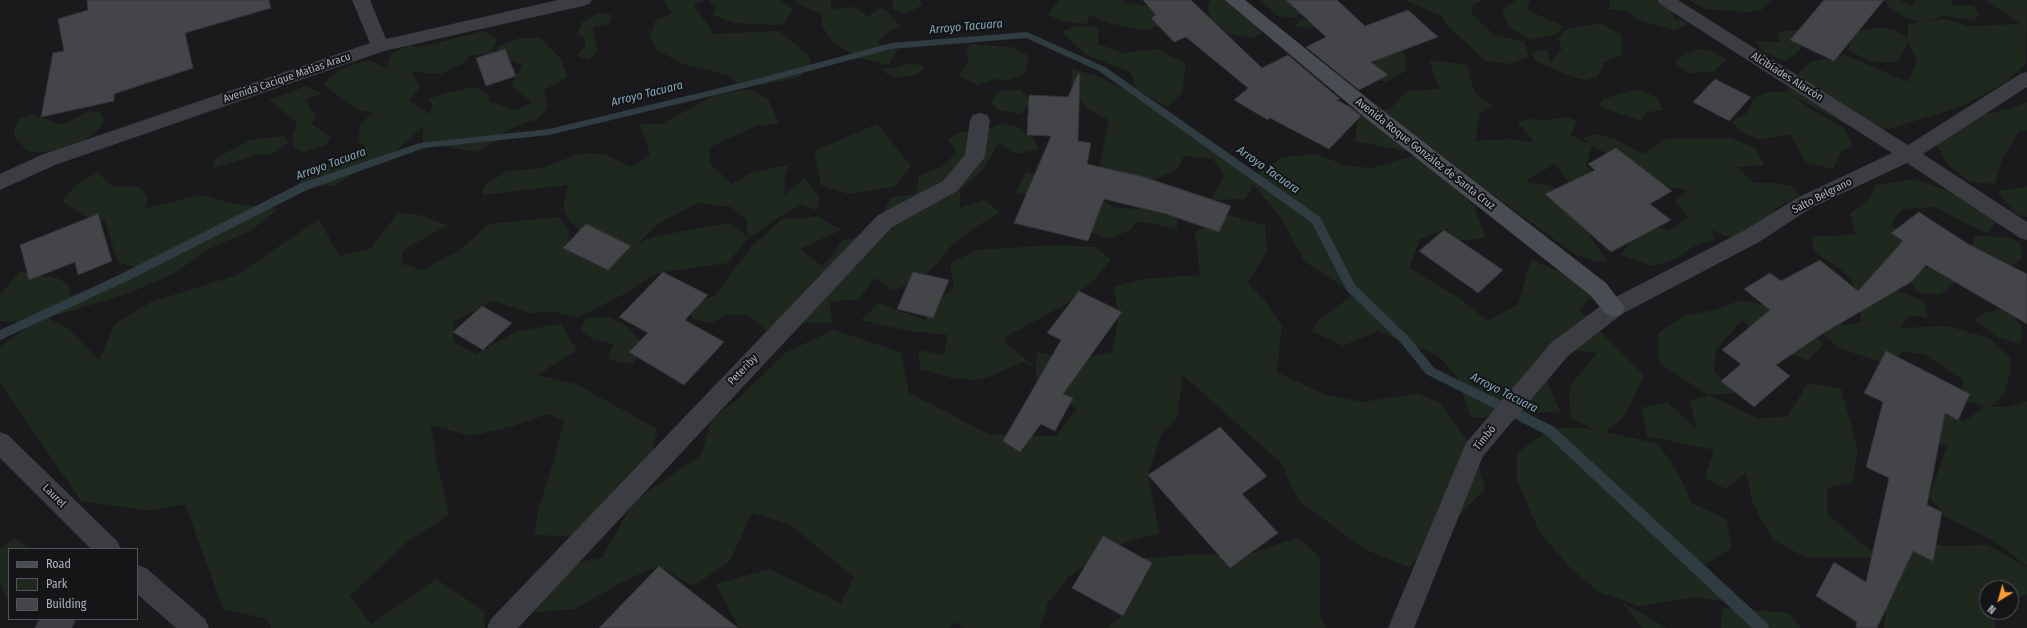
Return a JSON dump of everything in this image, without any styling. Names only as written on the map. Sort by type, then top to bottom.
[{"type":"main road","name":"Avenida Roque González de Santa Cruz","points":[[1234,0],[1370,111],[1598,289],[1614,308]]},
{"type":"street","points":[[361,0],[380,46]]},
{"type":"street","name":"Avenida Cacique Matías Aracu","points":[[0,183],[48,160],[380,46],[583,0]]},
{"type":"street","name":"Alcibíades Alarcón","points":[[1666,0],[1908,154],[2027,232]]},
{"type":"street","name":"Salto Belgrano","points":[[1614,308],[1752,236],[1804,203],[1908,154],[2027,78]]},
{"type":"street","name":"Peteriby","points":[[500,628],[885,221],[950,186],[975,157],[980,120]]},
{"type":"street","name":"Timbó","points":[[1401,628],[1474,450],[1560,349],[1614,308]]},
{"type":"street","name":"Laurel","points":[[0,442],[107,548]]},
{"type":"street","points":[[138,578],[196,628]]},
{"type":"street","points":[[48,628],[61,620]]},
{"type":"green space","points":[[664,0],[707,0],[693,4],[714,34],[778,31],[809,55],[811,67],[799,77],[763,85],[736,84],[731,76],[682,64],[656,49],[650,37],[655,21],[672,13]]},
{"type":"green space","points":[[708,0],[780,0],[794,9],[783,25],[734,23],[713,15],[717,8]]},
{"type":"green space","points":[[797,0],[830,0],[832,9],[854,7],[869,17],[877,9],[885,9],[900,26],[885,34],[877,43],[897,50],[888,65],[856,57],[833,42],[822,26],[822,14],[795,3]]},
{"type":"green space","points":[[893,0],[920,0],[922,5],[905,14],[893,9]]},
{"type":"green space","points":[[1059,0],[1124,0],[1124,4],[1154,6],[1173,22],[1145,30],[1112,24],[1089,15],[1087,24],[1060,21],[1048,14]]},
{"type":"green space","points":[[1210,0],[1226,0],[1272,28],[1251,38],[1230,34],[1211,19],[1207,9]]},
{"type":"green space","points":[[1260,0],[1292,0],[1305,9],[1296,18],[1277,16]]},
{"type":"green space","points":[[1405,0],[1484,0],[1471,5],[1473,15],[1494,35],[1524,42],[1529,57],[1508,64],[1484,60],[1445,23],[1442,16]]},
{"type":"green space","points":[[1516,0],[1530,0],[1527,10],[1563,26],[1556,34],[1531,40],[1509,27],[1502,10]]},
{"type":"green space","points":[[1610,0],[1651,0],[1666,4],[1673,10],[1673,18],[1687,22],[1686,26],[1673,30],[1638,20],[1628,11],[1609,9]]},
{"type":"green space","points":[[1689,0],[1772,0],[1761,10],[1746,12],[1706,9]]},
{"type":"green space","points":[[1885,0],[1902,0],[1900,2],[1912,6],[1916,0],[1951,0],[1952,5],[1974,6],[1979,14],[1974,20],[1944,16],[1926,21],[1945,19],[1968,26],[2021,24],[1985,0],[2027,0],[2026,64],[2006,82],[1963,106],[1889,129],[1848,126],[1790,94],[1807,107],[1844,128],[1853,145],[1841,152],[1833,169],[1806,162],[1790,134],[1760,140],[1739,131],[1732,121],[1747,113],[1754,98],[1767,92],[1787,92],[1790,80],[1811,62],[1845,55],[1908,82],[1917,61],[1908,41],[1898,62],[1873,62],[1849,51],[1853,32],[1880,27],[1894,30],[1908,38],[1908,24],[1920,22],[1906,18],[1888,6]]},
{"type":"green space","points":[[599,13],[612,15],[609,24],[593,27],[598,52],[588,60],[577,56],[585,47],[585,38],[578,35],[582,22]]},
{"type":"green space","points":[[1336,16],[1364,24],[1374,39],[1404,53],[1407,70],[1387,82],[1372,79],[1364,70],[1375,62],[1359,49],[1320,28],[1295,27],[1301,19],[1308,21]]},
{"type":"green space","points":[[1600,23],[1621,34],[1623,54],[1602,63],[1603,67],[1596,77],[1585,80],[1570,76],[1537,62],[1530,52],[1548,50],[1550,63],[1562,49],[1558,39],[1564,30]]},
{"type":"green space","points":[[1074,26],[1098,27],[1098,44],[1123,53],[1157,49],[1186,64],[1182,93],[1168,107],[1136,89],[1130,72],[1086,55],[1062,32]]},
{"type":"green space","points":[[1798,30],[1802,46],[1797,53],[1785,61],[1764,52],[1755,41],[1780,42],[1778,33]]},
{"type":"green space","points":[[483,31],[497,39],[492,53],[469,56],[466,62],[441,74],[412,72],[420,87],[409,100],[429,114],[433,106],[429,99],[450,91],[452,92],[467,88],[479,88],[489,95],[489,101],[516,110],[532,102],[511,86],[522,65],[499,56],[497,47],[520,38],[541,38],[561,59],[567,77],[544,90],[548,108],[537,120],[526,122],[501,134],[495,141],[476,152],[443,146],[423,145],[423,127],[393,153],[366,165],[334,186],[297,185],[313,164],[340,163],[357,157],[366,147],[358,141],[360,125],[373,112],[357,110],[323,84],[341,69],[369,60],[386,68],[391,54],[410,44],[418,48]]},
{"type":"green space","points":[[970,44],[1011,47],[1029,56],[1025,73],[1009,80],[996,79],[977,85],[959,76],[969,60],[966,52]]},
{"type":"green space","points":[[1700,49],[1714,52],[1726,60],[1713,72],[1689,73],[1674,63],[1686,53]]},
{"type":"green space","points":[[1429,60],[1467,65],[1474,92],[1492,105],[1480,114],[1475,141],[1509,139],[1534,142],[1517,122],[1532,119],[1546,120],[1567,117],[1577,121],[1571,135],[1589,144],[1583,138],[1596,134],[1615,139],[1643,154],[1666,139],[1730,138],[1756,148],[1764,165],[1737,167],[1754,183],[1776,183],[1791,186],[1800,195],[1774,210],[1775,219],[1752,236],[1726,236],[1712,230],[1714,240],[1693,247],[1676,259],[1653,266],[1621,255],[1639,230],[1570,184],[1555,164],[1525,181],[1555,187],[1608,262],[1595,261],[1576,255],[1430,149],[1409,152],[1355,141],[1358,119],[1370,111],[1390,109],[1407,91],[1440,89]],"holes":[[[1592,145],[1632,169],[1669,187],[1687,190],[1675,201],[1688,218],[1668,231],[1645,221],[1614,188],[1586,166]]]},
{"type":"green space","points":[[909,63],[922,66],[925,69],[914,76],[897,77],[887,74],[881,68],[899,67]]},
{"type":"green space","points":[[1072,69],[1097,76],[1142,98],[1234,158],[1249,179],[1283,157],[1316,154],[1347,166],[1371,168],[1424,153],[1475,207],[1485,238],[1453,241],[1448,228],[1420,239],[1409,268],[1458,297],[1488,321],[1518,304],[1531,259],[1598,289],[1579,310],[1644,375],[1626,414],[1606,432],[1658,444],[1677,471],[1692,503],[1726,519],[1732,548],[1705,564],[1736,603],[1696,597],[1639,606],[1599,592],[1572,570],[1539,531],[1517,480],[1517,453],[1549,430],[1576,427],[1596,430],[1570,418],[1569,387],[1597,353],[1560,349],[1537,361],[1560,411],[1471,418],[1457,376],[1437,355],[1378,331],[1343,346],[1312,331],[1320,319],[1354,294],[1304,261],[1282,219],[1252,183],[1253,187],[1245,199],[1211,200],[1224,176],[1213,159],[1184,156],[1178,169],[1153,180],[1141,176],[1100,197],[1114,208],[1143,209],[1177,218],[1177,230],[1155,224],[1136,222],[1130,230],[1108,239],[1091,232],[1057,198],[1015,193],[1026,172],[1085,183],[1100,165],[1109,120],[1086,108],[1079,97],[1071,92]]},
{"type":"green space","points":[[306,86],[322,94],[307,98],[309,109],[314,113],[317,113],[312,124],[331,138],[325,145],[304,152],[295,149],[293,143],[293,134],[297,123],[269,100]]},
{"type":"green space","points":[[749,89],[768,99],[779,123],[756,126],[710,147],[710,164],[732,184],[753,172],[789,165],[785,176],[784,196],[805,177],[819,197],[817,210],[800,205],[778,218],[748,238],[728,263],[663,272],[651,276],[630,291],[579,317],[554,312],[529,313],[493,301],[455,321],[453,332],[454,342],[476,354],[517,331],[561,324],[577,350],[537,375],[576,384],[657,429],[648,470],[586,537],[534,535],[539,507],[555,457],[564,420],[547,414],[513,426],[471,436],[431,425],[436,459],[449,515],[408,541],[350,596],[371,624],[436,579],[484,611],[485,628],[271,628],[267,619],[223,609],[185,504],[152,511],[81,501],[0,383],[0,347],[39,319],[0,322],[0,295],[20,271],[39,276],[57,278],[69,285],[70,296],[99,287],[138,268],[118,262],[105,221],[84,216],[62,201],[74,187],[97,172],[112,186],[139,187],[148,196],[145,208],[202,195],[230,203],[279,209],[250,231],[211,248],[173,274],[129,293],[48,318],[70,330],[99,360],[115,324],[151,302],[237,275],[319,219],[339,256],[370,249],[398,213],[419,215],[448,225],[405,249],[402,253],[403,264],[423,270],[460,250],[489,224],[558,217],[569,231],[568,248],[608,269],[632,245],[620,248],[588,238],[570,222],[563,208],[568,185],[482,195],[485,185],[507,171],[542,168],[581,153],[604,154],[632,167],[650,155],[640,124],[661,124],[716,95]],"holes":[[[697,203],[731,207],[746,219],[748,237],[729,223],[656,236],[638,243],[658,224]]]},
{"type":"green space","points":[[1020,89],[1029,100],[1028,106],[1020,114],[999,110],[991,103],[997,92]]},
{"type":"green space","points":[[1630,91],[1644,91],[1658,99],[1663,110],[1648,112],[1641,121],[1599,107],[1603,99]]},
{"type":"green space","points":[[2027,102],[2027,130],[2019,132],[2003,157],[1995,184],[1970,182],[1947,164],[1932,136],[1959,120],[2013,108]]},
{"type":"green space","points":[[89,111],[101,112],[104,120],[98,130],[86,139],[56,150],[41,153],[28,151],[15,138],[14,130],[19,119],[31,114],[62,125]]},
{"type":"green space","points":[[877,124],[911,166],[894,187],[848,194],[821,185],[814,151]]},
{"type":"green space","points":[[1004,124],[1020,128],[1027,135],[1034,138],[1038,149],[1016,154],[998,143],[985,167],[960,190],[960,208],[984,200],[1000,212],[971,230],[950,247],[934,267],[917,282],[892,290],[874,278],[859,299],[830,302],[832,323],[799,323],[766,330],[747,315],[727,315],[711,323],[693,319],[687,308],[715,295],[751,247],[782,219],[802,219],[818,216],[841,230],[800,249],[822,266],[834,254],[842,240],[872,235],[890,198],[916,194],[919,176],[942,167],[957,152],[948,140],[961,132],[972,133]]},
{"type":"green space","points":[[283,136],[289,142],[272,154],[257,155],[214,168],[213,160],[250,140]]},
{"type":"green space","points":[[1915,179],[1949,191],[1998,221],[1987,233],[1960,221],[1935,207],[1904,209],[1897,215],[1891,225],[1910,239],[1923,267],[1945,265],[1956,282],[1940,295],[1916,292],[1907,272],[1889,257],[1878,268],[1880,284],[1924,301],[1928,318],[1909,315],[1900,328],[1947,326],[1989,338],[2011,359],[2010,374],[2005,393],[1991,407],[2008,407],[2027,401],[2027,566],[1992,540],[1946,517],[1929,496],[1947,447],[1908,431],[1928,400],[1963,422],[1984,407],[1988,407],[1961,400],[1963,380],[1924,354],[1904,352],[1885,363],[1841,349],[1822,334],[1837,320],[1845,326],[1861,322],[1860,308],[1852,281],[1838,267],[1815,253],[1811,236],[1856,235],[1850,214],[1869,199],[1876,185]]},
{"type":"green space","points":[[2027,187],[2027,217],[2015,213],[1997,191]]},
{"type":"green space","points":[[1228,215],[1265,225],[1267,250],[1248,283],[1264,300],[1282,326],[1277,372],[1325,395],[1363,402],[1419,393],[1440,403],[1474,450],[1485,489],[1409,567],[1364,549],[1298,500],[1281,463],[1183,375],[1177,418],[1161,434],[1148,475],[1159,533],[1124,543],[1069,576],[1048,603],[1040,628],[965,628],[955,622],[948,628],[739,628],[716,584],[769,569],[841,603],[854,577],[789,524],[752,513],[730,561],[693,586],[659,566],[624,581],[575,609],[527,613],[559,566],[602,558],[634,501],[701,455],[712,419],[738,399],[785,353],[833,330],[901,352],[909,393],[989,434],[1056,436],[1077,409],[1037,383],[1037,352],[1073,360],[1112,352],[1118,319],[1114,287],[1142,279],[1200,275],[1195,232]]},
{"type":"green space","points":[[1975,236],[2008,237],[2020,243],[2022,258],[2011,266],[1974,252],[1972,246]]},
{"type":"green space","points":[[1057,245],[1095,247],[1111,260],[1092,282],[1079,291],[1067,304],[1005,337],[1007,344],[1036,368],[1022,362],[992,376],[977,380],[953,378],[920,369],[918,350],[944,355],[948,335],[909,331],[861,320],[879,303],[924,320],[941,299],[954,287],[950,264],[975,250]]},
{"type":"green space","points":[[1741,300],[1792,311],[1823,344],[1808,361],[1768,344],[1742,320],[1716,350],[1714,372],[1736,393],[1709,395],[1757,418],[1787,417],[1808,383],[1841,389],[1858,450],[1852,483],[1827,488],[1827,514],[1878,557],[1805,557],[1773,540],[1753,504],[1746,472],[1726,489],[1705,478],[1714,450],[1647,436],[1641,408],[1668,402],[1697,430],[1690,401],[1708,395],[1659,363],[1658,333],[1684,316],[1714,310]]},
{"type":"green space","points":[[2006,308],[2023,328],[2020,344],[1997,337],[1975,320],[1985,313]]},
{"type":"green space","points":[[608,317],[627,326],[644,345],[633,363],[624,363],[608,359],[613,344],[591,338],[581,330],[585,318]]},
{"type":"green space","points":[[1298,537],[1320,558],[1320,615],[1326,628],[1106,628],[1123,616],[1142,558],[1188,555],[1247,555]]},
{"type":"green space","points":[[15,538],[29,548],[8,548],[8,601],[0,580],[0,549]]},
{"type":"green space","points":[[1904,540],[1946,546],[1988,545],[2027,567],[2027,595],[2019,597],[2019,580],[1979,580],[1979,620],[1996,620],[1995,628],[1884,628],[1885,612],[1891,583]]},
{"type":"green space","points":[[1622,602],[1665,627],[1667,628],[1643,628]]},
{"type":"green space","points":[[1722,608],[1789,613],[1801,628],[1721,628]]},
{"type":"building","points":[[87,0],[269,0],[271,8],[185,33],[193,68],[114,94],[114,101],[41,117],[53,53],[64,51],[58,19],[88,10]]},
{"type":"building","points":[[1143,0],[1191,0],[1262,68],[1288,55],[1340,99],[1337,100],[1350,107],[1361,116],[1329,149],[1270,118],[1268,120],[1234,100],[1248,88],[1186,37],[1174,42],[1151,18],[1156,15]]},
{"type":"building","points":[[1286,0],[1337,0],[1365,26],[1408,10],[1438,37],[1371,62],[1388,75],[1359,90],[1306,47],[1326,37]]},
{"type":"building","points":[[1824,0],[1884,0],[1834,61],[1790,40]]},
{"type":"building","points":[[505,49],[516,76],[486,86],[476,58]]},
{"type":"building","points":[[1078,74],[1080,75],[1078,141],[1091,143],[1087,164],[1144,177],[1231,206],[1219,232],[1166,214],[1104,199],[1088,241],[1014,223],[1051,136],[1027,135],[1029,95],[1068,97]]},
{"type":"building","points":[[1715,79],[1751,97],[1729,121],[1693,102]]},
{"type":"building","points":[[1616,148],[1672,191],[1650,204],[1671,220],[1611,252],[1545,194],[1595,170],[1588,164]]},
{"type":"building","points":[[1919,212],[1968,244],[2027,274],[2027,324],[1926,265],[1911,282],[1822,334],[1776,365],[1790,376],[1754,407],[1721,381],[1741,364],[1722,350],[1770,310],[1744,289],[1770,273],[1781,281],[1820,260],[1858,291],[1903,241],[1891,233]]},
{"type":"building","points":[[98,214],[112,261],[78,275],[75,262],[29,280],[20,245]]},
{"type":"building","points":[[586,224],[631,246],[608,270],[563,248]]},
{"type":"building","points":[[1444,230],[1503,270],[1478,293],[1419,251]]},
{"type":"building","points":[[663,272],[708,295],[685,320],[724,342],[684,385],[629,352],[648,333],[619,317]]},
{"type":"building","points":[[913,272],[949,280],[933,318],[897,309]]},
{"type":"building","points":[[1079,291],[1122,312],[1063,394],[1073,398],[1055,431],[1041,424],[1020,452],[1003,441],[1061,340],[1047,333]]},
{"type":"building","points":[[482,306],[512,323],[483,350],[453,332]]},
{"type":"building","points":[[1886,351],[1970,394],[1958,420],[1945,413],[1927,505],[1942,512],[1933,561],[1913,551],[1877,628],[1856,628],[1857,622],[1816,596],[1834,562],[1866,582],[1889,478],[1866,467],[1883,402],[1864,393]]},
{"type":"building","points":[[1220,427],[1267,476],[1242,494],[1278,533],[1230,568],[1148,475]]},
{"type":"building","points":[[1103,536],[1152,563],[1123,616],[1072,588]]},
{"type":"building","points":[[659,566],[738,628],[599,628]]},
{"type":"waterway","name":"Arroyo Tacuara","points":[[0,335],[125,277],[303,187],[423,145],[549,132],[753,83],[891,46],[1027,35],[1102,69],[1256,176],[1316,220],[1351,288],[1405,340],[1430,371],[1549,430],[1762,628]]}]
